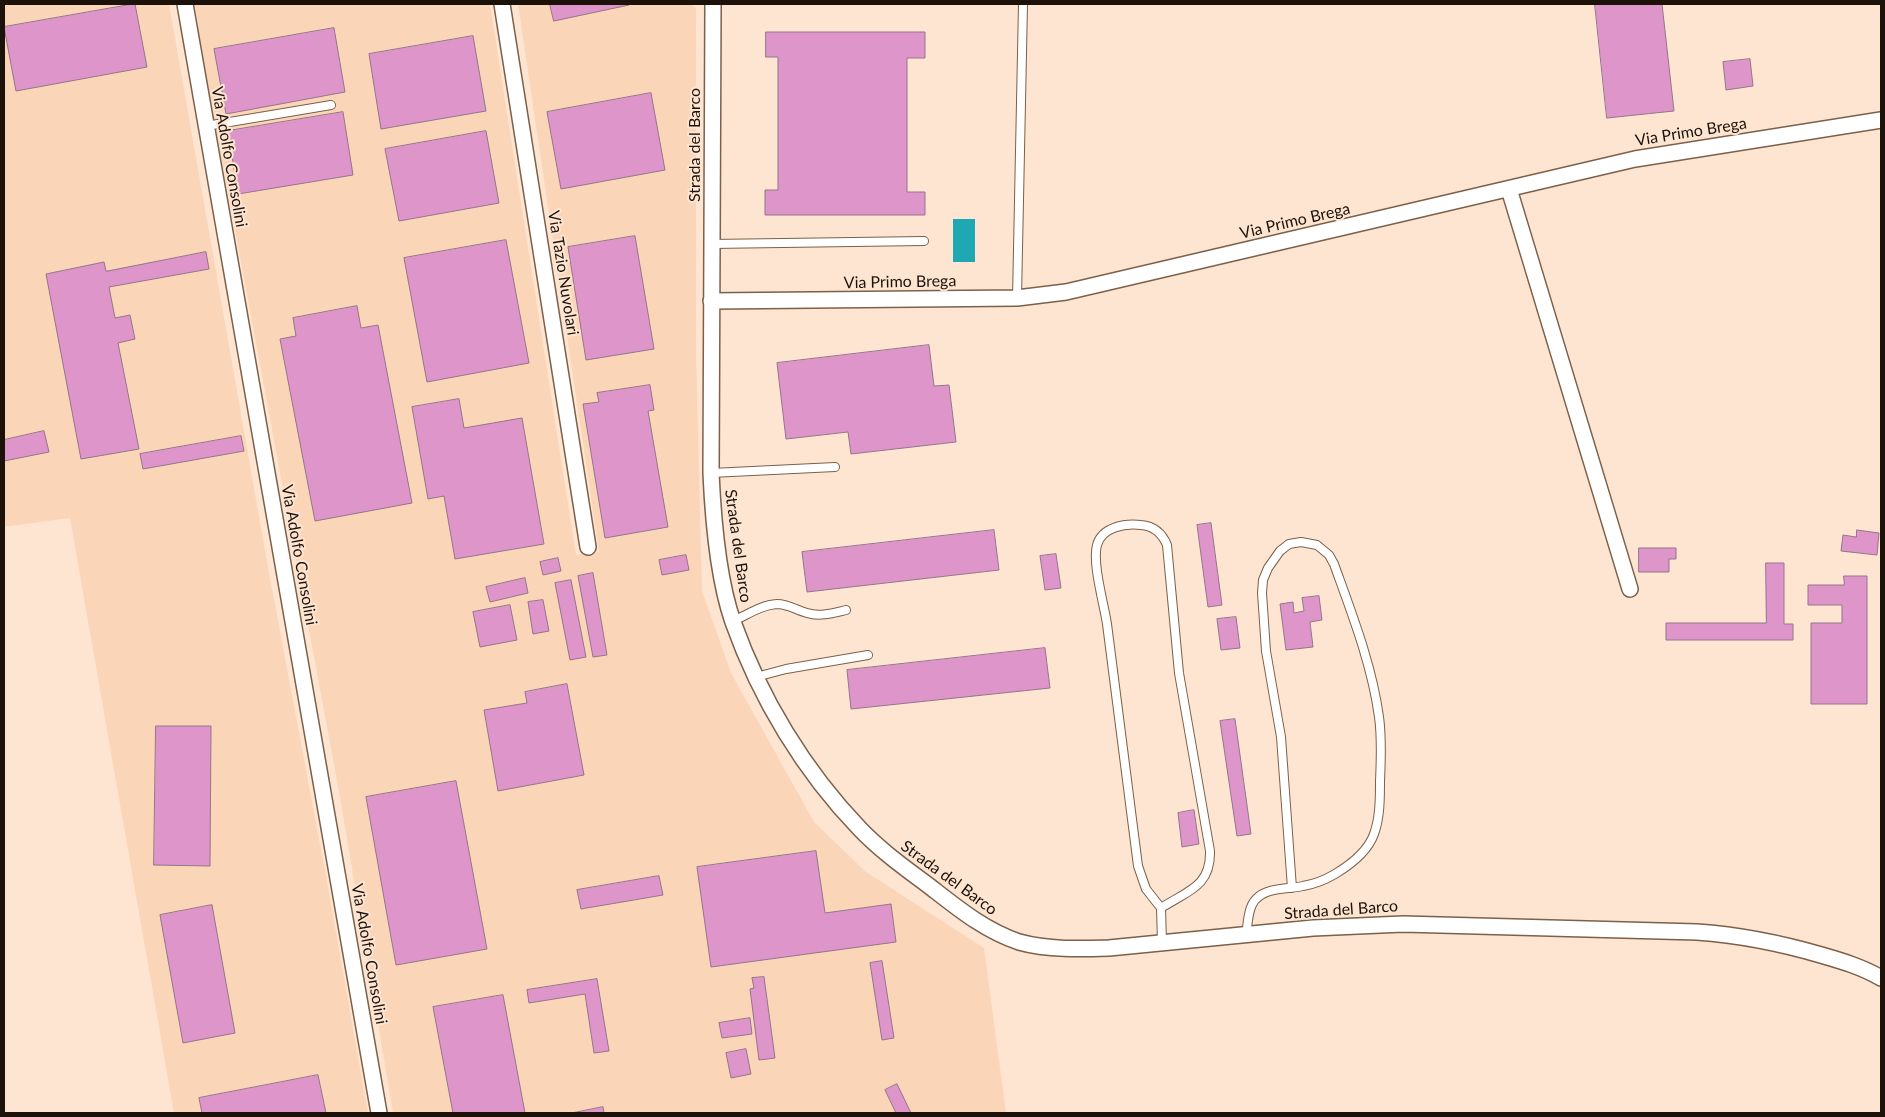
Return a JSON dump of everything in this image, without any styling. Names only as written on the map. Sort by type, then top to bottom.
[{"type":"street","name":"Via Adolfo Consolini","points":[[184,4],[379,1113]]},
{"type":"street","name":"Via Tazio Nuvolari","points":[[502,4],[588,547]]},
{"type":"street","name":"Strada del Barco","points":[[714,4],[711,473],[714,522],[723,583],[733,621],[756,677],[810,771],[845,813],[896,862],[972,919],[1005,936],[1040,946],[1093,948],[1348,926],[1427,923],[1705,933],[1787,945],[1855,965],[1881,978]]},
{"type":"street","name":"Via Primo Brega","points":[[711,301],[1017,298],[1066,292],[1635,159],[1881,120]]},
{"type":"street","points":[[1509,189],[1630,589]]},
{"type":"lane","points":[[1017,298],[1023,4]]},
{"type":"lane","points":[[206,126],[330,105]]},
{"type":"lane","points":[[711,244],[924,241]]},
{"type":"lane","points":[[711,473],[835,467]]},
{"type":"lane","points":[[1161,908],[1195,888],[1203,880],[1209,866],[1210,851],[1179,674],[1167,545],[1162,535],[1153,528],[1142,525],[1126,525],[1110,529],[1099,539],[1096,546],[1096,561],[1107,624],[1138,866],[1146,889],[1161,908],[1162,943]]},
{"type":"lane","points":[[1246,935],[1251,910],[1256,898],[1270,892],[1292,888],[1314,884],[1334,874],[1353,861],[1369,844],[1377,823],[1380,780],[1379,718],[1372,685],[1356,626],[1329,555],[1317,545],[1301,542],[1289,544],[1273,559],[1265,573],[1262,593],[1266,652],[1281,738],[1292,888]]},
{"type":"lane","points":[[733,621],[761,608],[776,604],[790,606],[814,614],[830,614],[846,610]]},
{"type":"lane","points":[[756,677],[786,669],[868,655]]},
{"type":"shaded area","points":[[4,4],[169,4],[267,562],[368,1113],[174,1113],[70,518],[4,527]]},
{"type":"shaded area","points":[[195,4],[490,4],[576,555],[599,552],[518,4],[692,4],[696,8],[696,353],[702,591],[731,673],[814,822],[866,872],[984,948],[1006,1113],[393,1113],[340,797],[199,35]]},
{"type":"water","points":[[953,219],[975,219],[975,262],[953,262]]},
{"type":"building","points":[[135,4],[147,67],[16,91],[4,27]]},
{"type":"building","points":[[550,4],[629,4],[629,5],[554,21]]},
{"type":"building","points":[[1595,4],[1662,4],[1674,111],[1607,118]]},
{"type":"building","points":[[334,28],[345,92],[226,114],[214,49]]},
{"type":"building","points":[[766,32],[925,32],[925,58],[907,58],[907,192],[925,192],[925,215],[765,215],[765,190],[778,190],[778,57],[766,57]]},
{"type":"building","points":[[473,36],[486,111],[381,129],[369,54]]},
{"type":"building","points":[[1750,59],[1753,86],[1726,90],[1723,62]]},
{"type":"building","points":[[651,93],[665,170],[561,189],[547,112]]},
{"type":"building","points":[[343,112],[353,175],[238,194],[228,131]]},
{"type":"building","points":[[486,131],[499,203],[399,221],[385,149]]},
{"type":"building","points":[[635,236],[654,349],[586,360],[568,247]]},
{"type":"building","points":[[506,240],[529,363],[427,382],[404,258]]},
{"type":"building","points":[[206,252],[209,269],[109,287],[115,318],[130,315],[135,339],[118,343],[139,449],[81,459],[46,274],[104,262],[106,271]]},
{"type":"building","points":[[357,306],[361,328],[378,325],[412,503],[315,521],[280,339],[296,336],[293,318]]},
{"type":"building","points":[[929,345],[934,386],[949,385],[956,442],[851,454],[848,432],[786,439],[777,363]]},
{"type":"building","points":[[650,385],[654,410],[648,411],[668,527],[605,538],[583,404],[599,402],[597,393]]},
{"type":"building","points":[[459,399],[464,428],[522,418],[544,544],[455,559],[444,496],[428,499],[412,407]]},
{"type":"building","points":[[44,431],[49,452],[4,461],[4,440]]},
{"type":"building","points":[[241,436],[244,451],[143,469],[140,454]]},
{"type":"building","points":[[1211,523],[1222,605],[1208,607],[1197,525]]},
{"type":"building","points":[[994,530],[999,570],[807,592],[802,552]]},
{"type":"building","points":[[1857,530],[1879,533],[1877,555],[1841,551],[1843,535],[1856,537]]},
{"type":"building","points":[[1639,548],[1676,548],[1676,559],[1669,559],[1669,572],[1639,572]]},
{"type":"building","points":[[1056,554],[1061,588],[1045,590],[1040,556]]},
{"type":"building","points":[[686,555],[689,570],[662,575],[659,560]]},
{"type":"building","points":[[558,558],[561,571],[543,575],[540,562]]},
{"type":"building","points":[[1766,563],[1784,563],[1784,624],[1793,624],[1793,640],[1666,640],[1666,623],[1766,623]]},
{"type":"building","points":[[593,573],[607,655],[593,657],[578,576]]},
{"type":"building","points":[[1844,576],[1867,576],[1867,704],[1811,704],[1811,623],[1842,623],[1842,605],[1808,605],[1808,585],[1844,585]]},
{"type":"building","points":[[525,578],[528,593],[490,602],[486,587]]},
{"type":"building","points":[[571,580],[586,657],[570,660],[555,583]]},
{"type":"building","points":[[1319,596],[1322,620],[1310,622],[1313,647],[1286,650],[1280,604],[1293,602],[1294,613],[1304,611],[1302,598]]},
{"type":"building","points":[[543,600],[549,631],[533,634],[528,602]]},
{"type":"building","points":[[510,605],[517,640],[480,647],[473,612]]},
{"type":"building","points":[[1236,617],[1240,648],[1221,650],[1217,619]]},
{"type":"building","points":[[1045,648],[1050,688],[851,709],[847,670]]},
{"type":"building","points":[[567,684],[584,775],[498,791],[484,710],[527,703],[525,692]]},
{"type":"building","points":[[1235,719],[1251,834],[1237,836],[1220,721]]},
{"type":"building","points":[[156,726],[211,726],[210,866],[154,865]]},
{"type":"building","points":[[456,781],[487,949],[396,965],[366,797]]},
{"type":"building","points":[[1194,810],[1199,844],[1182,847],[1178,813]]},
{"type":"building","points":[[816,851],[825,913],[891,904],[896,942],[711,967],[697,867]]},
{"type":"building","points":[[659,876],[663,895],[581,909],[577,890]]},
{"type":"building","points":[[212,905],[235,1033],[183,1043],[160,915]]},
{"type":"building","points":[[882,961],[894,1038],[882,1040],[870,963]]},
{"type":"building","points":[[764,977],[775,1058],[759,1060],[750,989],[754,988],[752,978]]},
{"type":"building","points":[[597,979],[609,1051],[594,1053],[585,994],[529,1003],[527,990]]},
{"type":"building","points":[[503,995],[525,1113],[453,1113],[433,1007]]},
{"type":"building","points":[[750,1018],[752,1034],[722,1038],[719,1023]]},
{"type":"building","points":[[746,1049],[751,1074],[731,1078],[726,1053]]},
{"type":"building","points":[[318,1075],[326,1113],[202,1113],[199,1098]]},
{"type":"building","points":[[897,1084],[911,1113],[896,1113],[885,1090]]},
{"type":"building","points":[[603,1107],[604,1113],[572,1113]]}]
